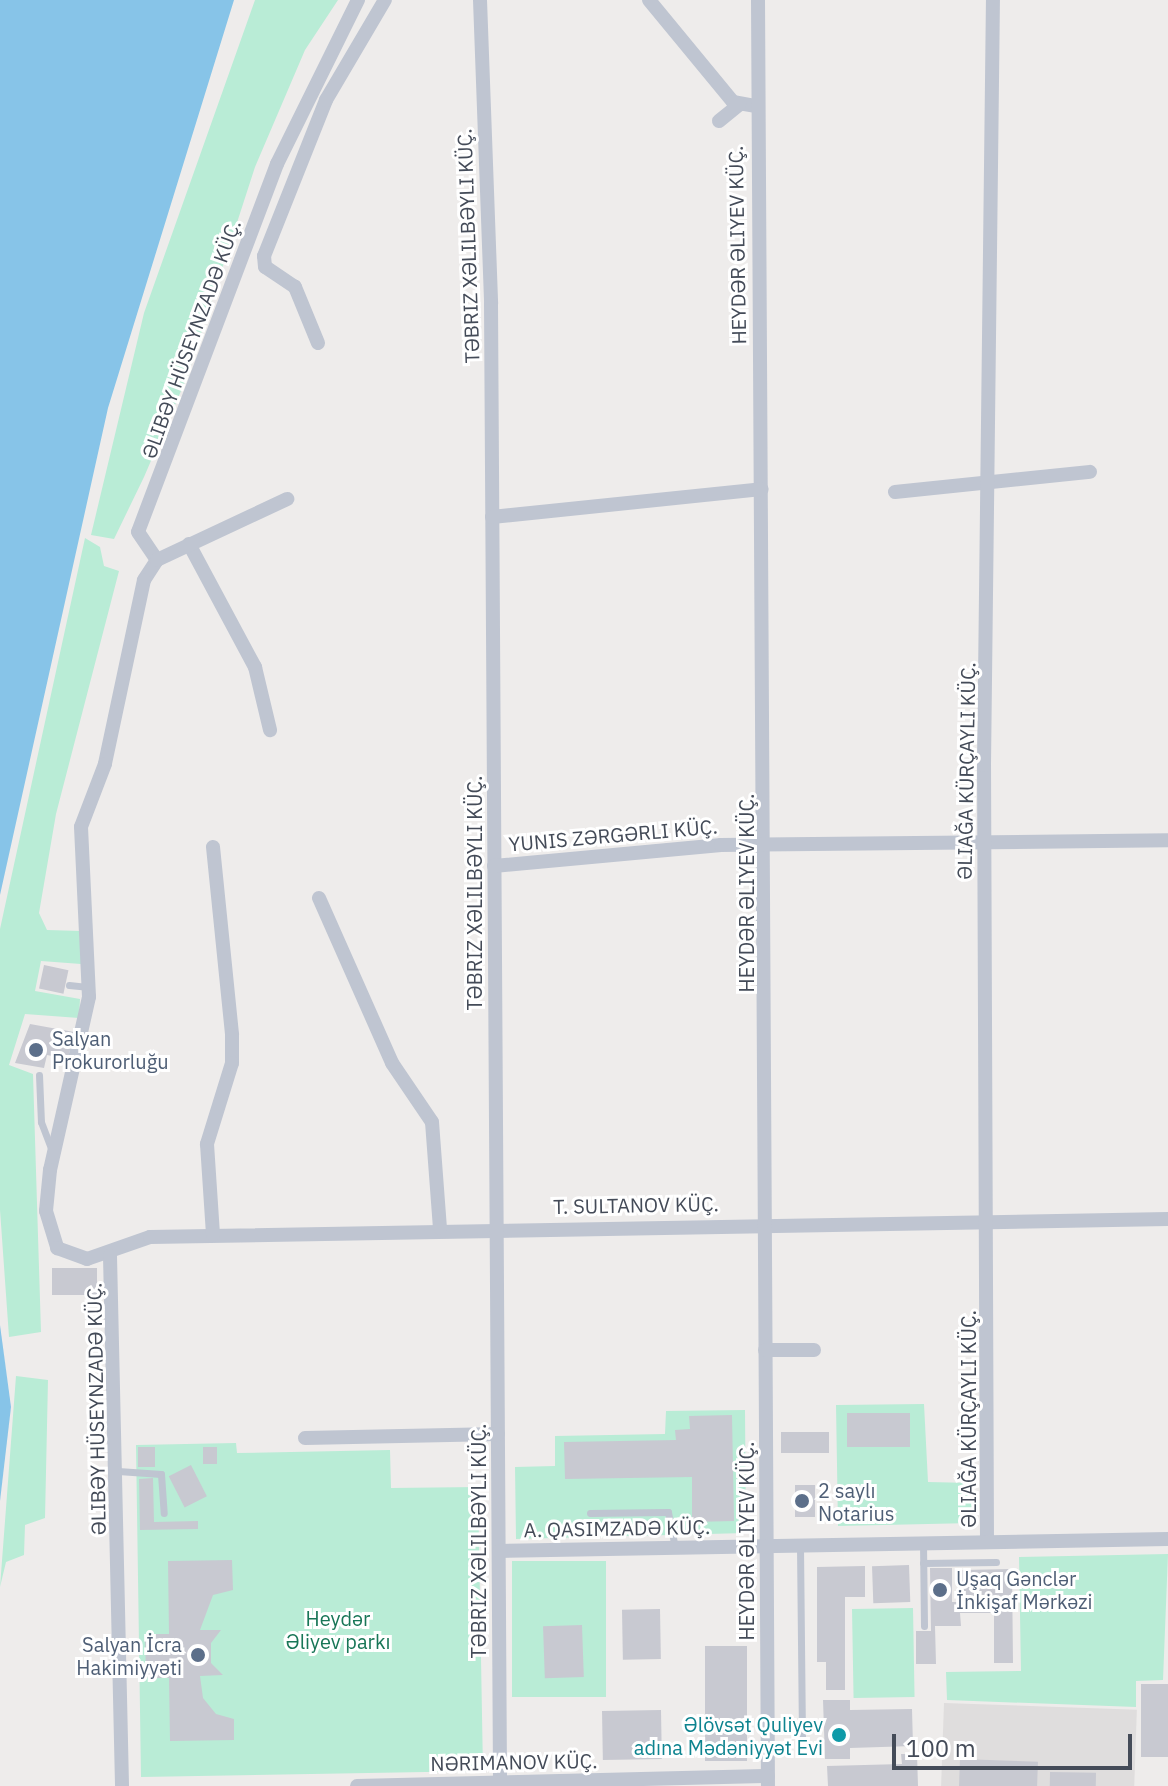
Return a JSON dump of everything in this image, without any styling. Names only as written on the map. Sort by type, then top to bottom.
[{"type":"street","name":"ƏLIBƏY HÜSEYNZADƏ KÜÇ.","points":[[122,1786],[118,1471],[110,1256],[78,1259],[57,1248],[46,1211],[54,1154],[82,1048],[90,987],[81,827],[108,751],[144,580],[157,560],[140,542],[141,521],[186,419],[277,164],[358,0]]},
{"type":"street","points":[[318,343],[295,287],[265,267],[264,256],[326,100],[385,0]]},
{"type":"street","name":"TƏBRIZ XƏLILBƏYLI KÜÇ.","points":[[480,0],[492,517],[500,1784]]},
{"type":"street","points":[[649,0],[739,105]]},
{"type":"street","name":"HEYDƏR ƏLIYEV KÜÇ.","points":[[758,0],[755,106],[767,844],[765,1350],[768,1781]]},
{"type":"street","points":[[987,1542],[989,1220],[984,842],[993,0]]},
{"type":"street","points":[[719,121],[739,105],[755,106]]},
{"type":"street","points":[[895,492],[1090,472]]},
{"type":"street","points":[[492,517],[762,489]]},
{"type":"street","points":[[157,560],[287,499]]},
{"type":"street","points":[[189,544],[255,667],[270,730]]},
{"type":"street","name":"YUNIS ZƏRGƏRLI KÜÇ.","points":[[494,866],[629,849],[767,844],[1168,840]]},
{"type":"street","points":[[213,847],[232,1035],[229,1073],[207,1144],[213,1235]]},
{"type":"street","points":[[319,898],[392,1063],[432,1122],[440,1228]]},
{"type":"street","name":"T. SULTANOV KÜÇ.","points":[[110,1256],[150,1237],[440,1228],[1168,1219]]},
{"type":"street","points":[[765,1350],[814,1350]]},
{"type":"street","points":[[305,1438],[498,1434]]},
{"type":"street","points":[[499,1551],[1168,1539]]},
{"type":"street","name":"NƏRIMANOV KÜÇ.","points":[[357,1786],[768,1781]]},
{"type":"lane","points":[[69,985],[90,987]]},
{"type":"lane","points":[[39,1075],[41,1122],[54,1154]]},
{"type":"lane","points":[[118,1471],[161,1474],[164,1513]]},
{"type":"lane","points":[[590,1513],[668,1512],[675,1547]]},
{"type":"lane","points":[[923,1543],[924,1626]]},
{"type":"lane","points":[[800,1544],[802,1750]]},
{"type":"lane","points":[[923,1563],[996,1562]]},
{"type":"shaded area","points":[[944,1703],[1137,1710],[1134,1786],[941,1786]]},
{"type":"green space","points":[[255,0],[338,0],[305,50],[255,167],[187,377],[144,477],[114,539],[91,535],[144,313]]},
{"type":"green space","points":[[85,538],[100,547],[104,566],[119,571],[56,814],[39,913],[47,930],[81,931],[81,964],[41,961],[35,991],[80,999],[79,1018],[25,1014],[9,1065],[33,1074],[41,1332],[9,1337],[0,1210],[0,929]]},
{"type":"green space","points":[[16,1376],[48,1380],[45,1518],[25,1525],[24,1555],[6,1562],[0,1587]]},
{"type":"green space","points":[[924,1404],[928,1482],[972,1483],[973,1523],[838,1526],[836,1405]]},
{"type":"green space","points":[[745,1410],[746,1533],[516,1539],[515,1467],[555,1466],[555,1436],[665,1434],[666,1411]]},
{"type":"green space","name":"Heydər Əliyev parkı","points":[[236,1443],[237,1453],[390,1450],[391,1488],[478,1487],[483,1771],[141,1777],[136,1445]]},
{"type":"green space","points":[[1168,1554],[1163,1680],[1136,1681],[1136,1707],[947,1700],[946,1672],[1021,1671],[1019,1557]]},
{"type":"green space","points":[[512,1561],[606,1561],[606,1697],[512,1697]]},
{"type":"green space","points":[[913,1608],[915,1697],[854,1698],[852,1609]]},
{"type":"water","points":[[0,0],[234,0],[108,408],[0,895]]},
{"type":"water","points":[[0,1325],[11,1407],[0,1501]]},
{"type":"building","points":[[44,965],[68,970],[63,994],[39,988]]},
{"type":"building","points":[[30,1024],[74,1032],[68,1059],[47,1055],[44,1068],[15,1063]]},
{"type":"building","points":[[52,1268],[97,1268],[97,1295],[52,1295]]},
{"type":"building","points":[[847,1413],[910,1413],[910,1447],[847,1447]]},
{"type":"building","points":[[732,1415],[734,1521],[692,1522],[692,1477],[565,1479],[564,1442],[676,1440],[675,1430],[690,1429],[689,1416]]},
{"type":"building","points":[[781,1432],[829,1432],[829,1453],[781,1453]]},
{"type":"building","points":[[138,1447],[155,1447],[155,1467],[138,1467]]},
{"type":"building","points":[[203,1447],[217,1447],[217,1464],[203,1464]]},
{"type":"building","points":[[191,1465],[207,1496],[185,1508],[169,1476]]},
{"type":"building","points":[[153,1478],[154,1522],[198,1521],[198,1529],[140,1530],[139,1479]]},
{"type":"building","points":[[795,1485],[815,1485],[815,1517],[795,1517]]},
{"type":"building","points":[[232,1560],[233,1590],[213,1595],[200,1630],[221,1630],[211,1643],[211,1663],[223,1675],[200,1676],[203,1698],[216,1714],[234,1719],[234,1740],[170,1741],[169,1678],[146,1678],[145,1634],[169,1634],[168,1561]]},
{"type":"building","points":[[909,1565],[910,1602],[873,1603],[872,1566]]},
{"type":"building","points":[[865,1566],[865,1597],[845,1597],[845,1690],[826,1690],[826,1662],[817,1662],[817,1567]]},
{"type":"building","points":[[930,1568],[952,1568],[952,1602],[962,1602],[961,1570],[1012,1569],[1013,1663],[994,1663],[994,1613],[960,1613],[961,1626],[935,1626],[936,1664],[916,1664],[916,1631],[931,1631]]},
{"type":"building","points":[[660,1609],[661,1659],[623,1660],[622,1610]]},
{"type":"building","points":[[582,1625],[584,1677],[545,1678],[543,1626]]},
{"type":"building","points":[[705,1646],[747,1646],[747,1761],[705,1761]]},
{"type":"building","points":[[1141,1684],[1168,1684],[1168,1757],[1141,1757]]},
{"type":"building","points":[[823,1700],[850,1700],[850,1710],[912,1709],[913,1746],[850,1748],[850,1759],[825,1759]]},
{"type":"building","points":[[661,1710],[662,1759],[603,1760],[602,1711]]},
{"type":"building","points":[[901,1754],[917,1754],[918,1786],[828,1786],[827,1766],[902,1764]]},
{"type":"building","points":[[960,1759],[1038,1762],[1037,1786],[959,1786]]},
{"type":"building","points":[[1050,1772],[1096,1773],[1096,1786],[1050,1786]]},
{"type":"place","name":"Salyan Prokurorluğu","points":[[36,1050]]},
{"type":"place","name":"2 saylı Notarius","points":[[802,1501]]},
{"type":"place","name":"Uşaq Gənclər İnkişaf Mərkəzi","points":[[940,1590]]},
{"type":"place","name":"Salyan İcra Hakimiyyəti","points":[[198,1655]]},
{"type":"place","name":"Əlövsət Quliyev adına Mədəniyyət Evi","points":[[839,1735]]}]
